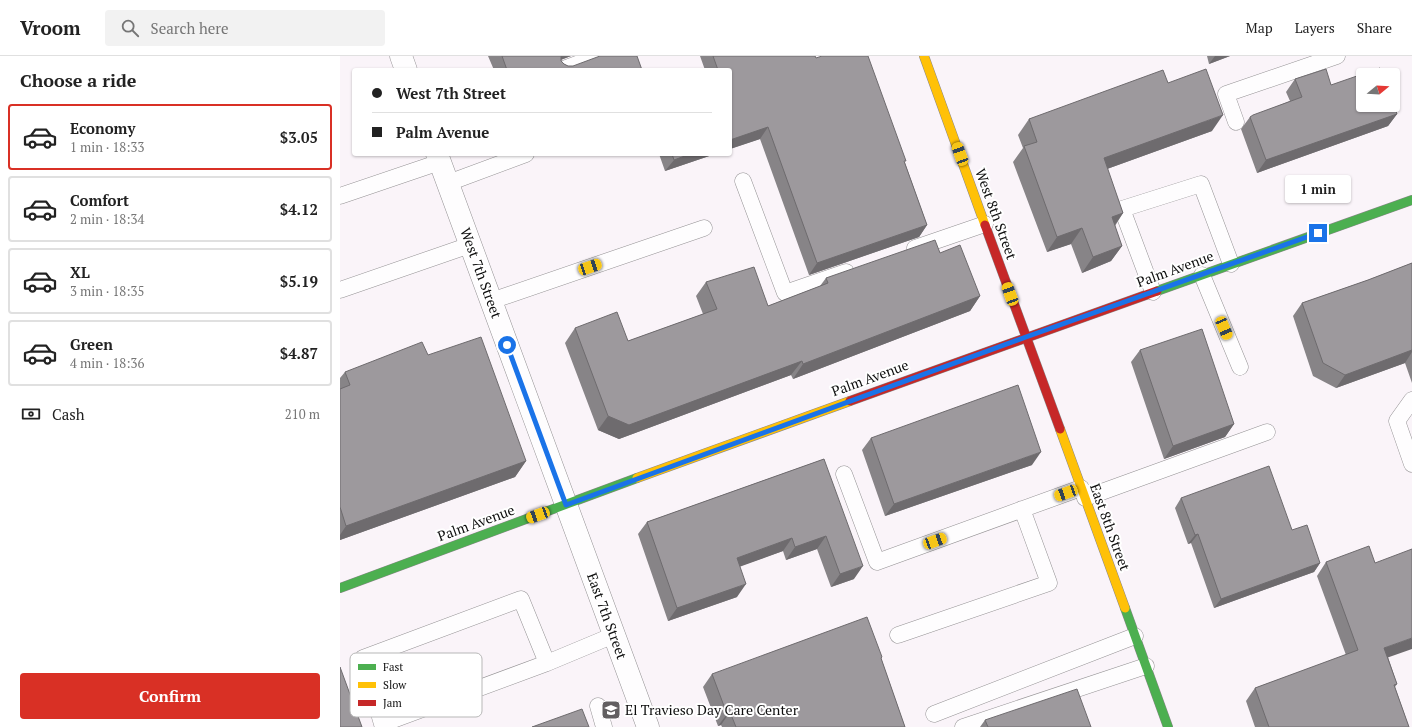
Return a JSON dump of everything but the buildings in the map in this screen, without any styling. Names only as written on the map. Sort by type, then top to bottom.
[{"type":"main road","name":"West 8th Street","points":[[924,56],[1026,337]]},
{"type":"main road","name":"Palm Avenue","points":[[340,588],[1026,337],[1412,200]]},
{"type":"main road","name":"East 8th Street","points":[[1026,337],[1168,727]]},
{"type":"street","points":[[401,56],[405,68]]},
{"type":"street","name":"West 7th Street","points":[[438,158],[566,505]]},
{"type":"street","name":"East 7th Street","points":[[566,505],[648,727]]},
{"type":"lane","points":[[566,68],[598,56]]},
{"type":"lane","points":[[1236,122],[1226,94],[1337,56]]},
{"type":"lane","points":[[448,183],[521,156]]},
{"type":"lane","points":[[340,196],[438,158]]},
{"type":"lane","points":[[743,180],[785,293],[859,267]]},
{"type":"lane","points":[[1153,292],[1122,209],[1202,184],[1231,264]]},
{"type":"lane","points":[[904,252],[985,224]]},
{"type":"lane","points":[[491,302],[704,228]]},
{"type":"lane","points":[[340,290],[470,244]]},
{"type":"lane","points":[[1202,275],[1240,367]]},
{"type":"lane","points":[[1412,400],[1397,421],[1412,464]]},
{"type":"lane","points":[[844,474],[877,562],[1022,509],[1083,493],[1267,432]]},
{"type":"lane","points":[[898,635],[1049,583],[1022,509]]},
{"type":"lane","points":[[376,653],[521,599],[547,663]]},
{"type":"lane","points":[[482,688],[614,635]]},
{"type":"lane","points":[[934,714],[1135,636]]},
{"type":"lane","points":[[964,727],[1146,666]]},
{"type":"lane","points":[[598,706],[604,727]]},
{"type":"lane","points":[[383,726],[406,717]]},
{"type":"traffic: fast","points":[[1157,291],[1412,200]]},
{"type":"traffic: fast","points":[[340,588],[637,478]]},
{"type":"traffic: fast","points":[[1125,608],[1168,727]]},
{"type":"traffic: slow","points":[[924,56],[985,225]]},
{"type":"traffic: slow","points":[[637,478],[850,401]]},
{"type":"traffic: slow","points":[[1060,429],[1125,608]]},
{"type":"traffic: jam","points":[[985,225],[1060,429]]},
{"type":"traffic: jam","points":[[850,401],[1157,291]]},
{"type":"place","name":"El Travieso Day Care Center","points":[[611,710]]},
{"type":"route","points":[[507,345],[566,505],[1026,337],[1318,233]]}]
